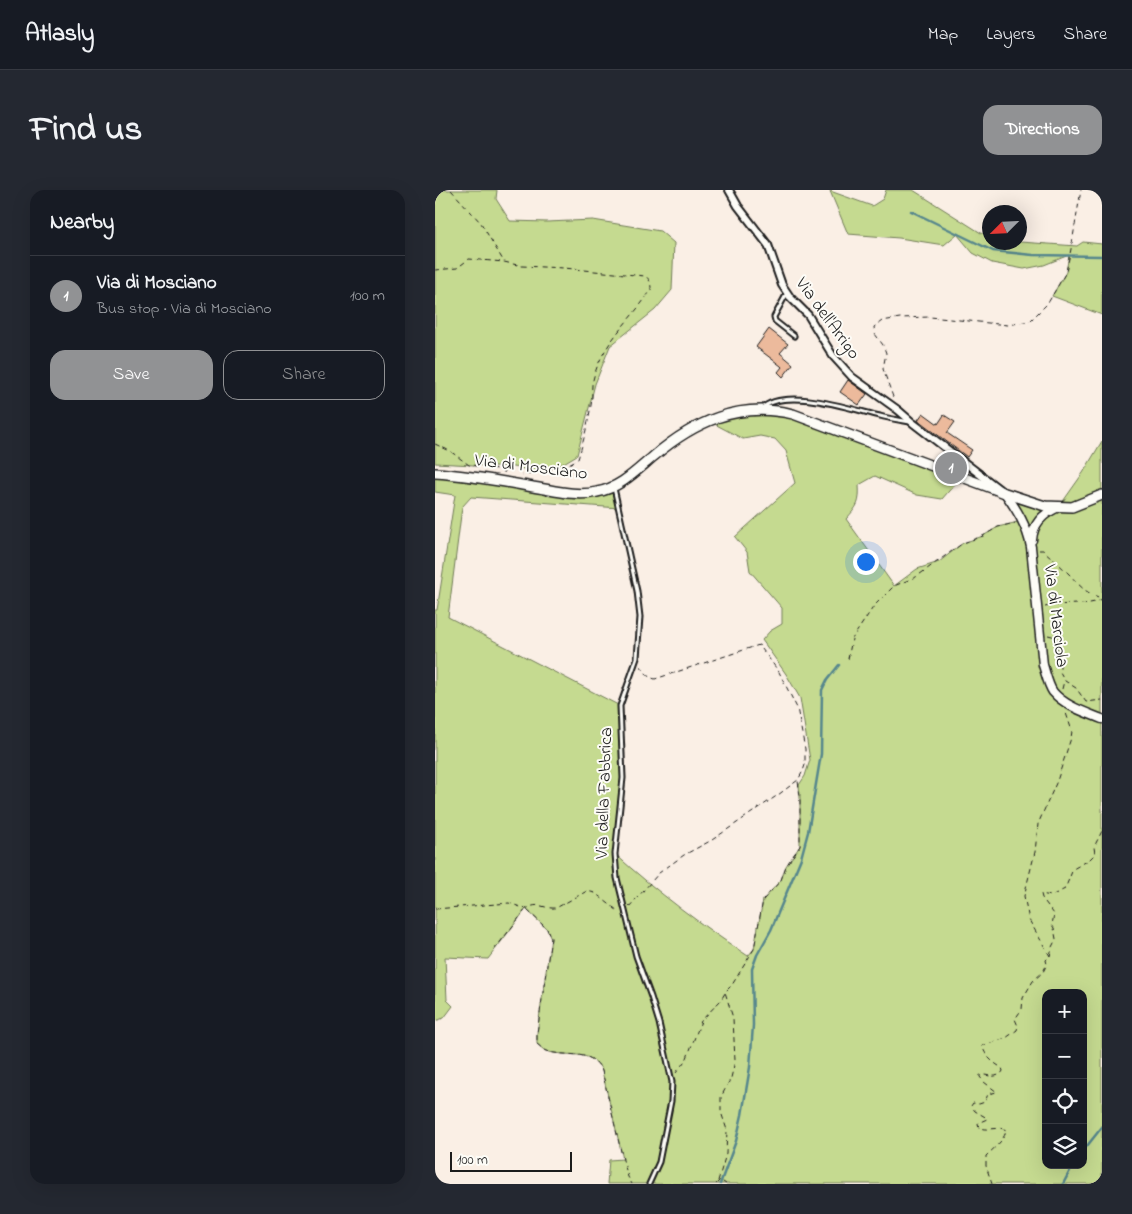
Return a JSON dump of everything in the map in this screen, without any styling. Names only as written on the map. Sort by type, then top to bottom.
[{"type":"main road","name":"Via di Mosciano","points":[[435,473],[587,494],[614,488],[671,442],[689,430],[719,416],[747,410],[776,410],[793,414],[1005,493],[1045,506],[1059,507]]},
{"type":"main road","points":[[1059,507],[1072,507],[1102,494]]},
{"type":"street","name":"Via dell'Arrigo","points":[[729,190],[742,213],[768,245],[787,293],[808,314],[833,356],[852,377],[1005,493]]},
{"type":"street","name":"Via di Marciola","points":[[1005,493],[1028,532],[1043,666],[1053,691],[1062,700]]},
{"type":"street","name":"Via di Marciola","points":[[1031,547],[1035,526],[1043,516],[1059,507]]},
{"type":"street","points":[[1062,700],[1102,719]]},
{"type":"lane","points":[[787,293],[774,317],[775,321],[794,336]]},
{"type":"lane","points":[[761,410],[773,401],[818,401],[844,405],[879,416],[913,423]]},
{"type":"lane","name":"Via della Fabbrica","points":[[614,488],[623,524],[640,616],[637,658],[620,706],[623,778],[615,854],[617,878],[636,956],[659,1023],[672,1082],[671,1101],[659,1162],[649,1184]]},
{"type":"path","points":[[451,190],[481,223],[504,262]]},
{"type":"path","points":[[898,410],[883,369],[886,353],[875,334],[874,328],[882,321],[900,318],[931,317],[1008,325],[1029,321],[1048,303],[1066,272],[1081,190]]},
{"type":"path","points":[[435,270],[457,268],[469,259],[504,262],[522,266],[645,276],[649,278],[651,290],[609,342],[597,367],[592,381],[592,398],[578,459],[565,466],[521,475]]},
{"type":"path","points":[[435,444],[450,451],[469,465],[498,469],[511,475],[516,484]]},
{"type":"path","points":[[848,659],[852,638],[873,606],[894,586],[917,578],[963,543],[998,528],[1023,521]]},
{"type":"path","points":[[1031,547],[1043,550],[1079,586],[1093,596],[1102,598]]},
{"type":"path","points":[[1037,610],[1055,604],[1090,604],[1098,602],[1102,598]]},
{"type":"path","points":[[1040,634],[1056,638],[1058,642],[1057,651],[1060,658],[1060,672],[1065,680],[1076,688],[1086,702],[1102,700]]},
{"type":"path","points":[[494,950],[526,908],[532,905],[539,905],[550,909],[556,908],[587,892],[595,892],[615,911],[625,912],[659,873],[684,855],[733,826],[798,780],[805,765],[805,750],[797,708],[779,672],[759,645],[685,671],[655,679],[649,678],[637,658]]},
{"type":"path","points":[[1050,956],[1029,920],[1024,896],[1035,852],[1038,824],[1057,781],[1071,738],[1072,731],[1062,700],[1065,680]]},
{"type":"path","points":[[672,1082],[687,1058],[701,1021],[721,1000],[741,972],[754,949],[763,900],[781,880],[786,866],[800,846],[801,797],[798,780]]},
{"type":"path","points":[[992,1184],[985,1166],[986,1156],[1006,1134],[1006,1130],[1005,1128],[991,1130],[979,1128],[978,1123],[987,1118],[975,1111],[971,1106],[973,1103],[985,1102],[989,1094],[997,1092],[984,1082],[980,1077],[981,1075],[992,1078],[1003,1072],[1002,1068],[994,1064],[982,1046],[1006,1038],[1017,1030],[1018,1026],[1015,1019],[1022,1009],[1023,998],[1033,981],[1043,972],[1047,964],[1046,960],[1050,956],[1056,939],[1052,925],[1054,914],[1041,894],[1051,896],[1065,889],[1073,869],[1095,854],[1094,846],[1102,831]]},
{"type":"path","points":[[435,909],[509,903],[526,908],[547,929],[551,938],[537,1044],[545,1051],[585,1057],[596,1060],[599,1064],[603,1071],[623,1160],[632,1184]]},
{"type":"path","points":[[716,1184],[727,1146],[727,1130],[721,1112],[721,1097],[731,1078],[735,1061],[733,1018],[725,992]]},
{"type":"path","points":[[718,1181],[726,1184]]},
{"type":"green space","points":[[435,190],[497,190],[496,199],[510,221],[593,220],[660,231],[674,243],[672,290],[655,310],[610,346],[595,384],[577,455],[562,464],[540,472],[513,467],[435,463]]},
{"type":"green space","points":[[886,190],[913,190],[982,233],[982,250],[1027,250],[1027,242],[1077,246],[1083,242],[1102,244],[1102,315],[1052,296],[1066,272],[1069,255],[1044,265],[1024,269],[992,263],[973,253],[957,234],[944,245],[899,238],[848,234],[830,191],[872,206],[883,199]]},
{"type":"green space","points":[[776,410],[961,477],[942,499],[917,495],[875,476],[859,485],[857,504],[846,519],[894,586],[917,569],[939,562],[963,543],[983,536],[998,527],[1022,521],[1005,493],[1059,507],[1083,473],[1102,441],[1102,1184],[607,1184],[609,1160],[623,1159],[602,1071],[598,1064],[585,1056],[546,1051],[537,1044],[551,938],[547,929],[526,909],[488,959],[445,957],[447,1000],[453,1006],[444,1018],[435,1021],[435,610],[437,610],[455,495],[435,492],[435,473],[571,493],[614,488],[619,508],[471,497],[462,507],[448,617],[620,706],[623,778],[615,854],[663,895],[748,956],[754,949],[763,900],[781,880],[786,866],[800,846],[799,785],[805,776],[810,760],[800,698],[762,640],[770,631],[782,624],[782,608],[750,571],[747,552],[735,537],[795,483],[786,451],[775,439],[760,436],[743,439],[709,421]]},
{"type":"building","points":[[769,329],[788,344],[780,353],[793,364],[783,377],[778,372],[782,367],[756,347]]},
{"type":"building","points":[[848,380],[867,394],[859,405],[840,392]]},
{"type":"building","points":[[923,413],[938,424],[944,415],[955,422],[947,433],[972,450],[967,457],[918,420]]},
{"type":"waterway","points":[[911,211],[993,251],[1033,255],[1102,256]]},
{"type":"waterway","points":[[720,1184],[736,1141],[750,1067],[753,1025],[752,969],[757,955],[771,930],[801,858],[808,832],[821,754],[822,690],[839,665]]},
{"type":"waterway","points":[[1087,1146],[1102,1127]]},
{"type":"waterway","points":[[1063,1184],[1071,1169]]},
{"type":"place","name":"Via di Mosciano","points":[[951,468]]}]
